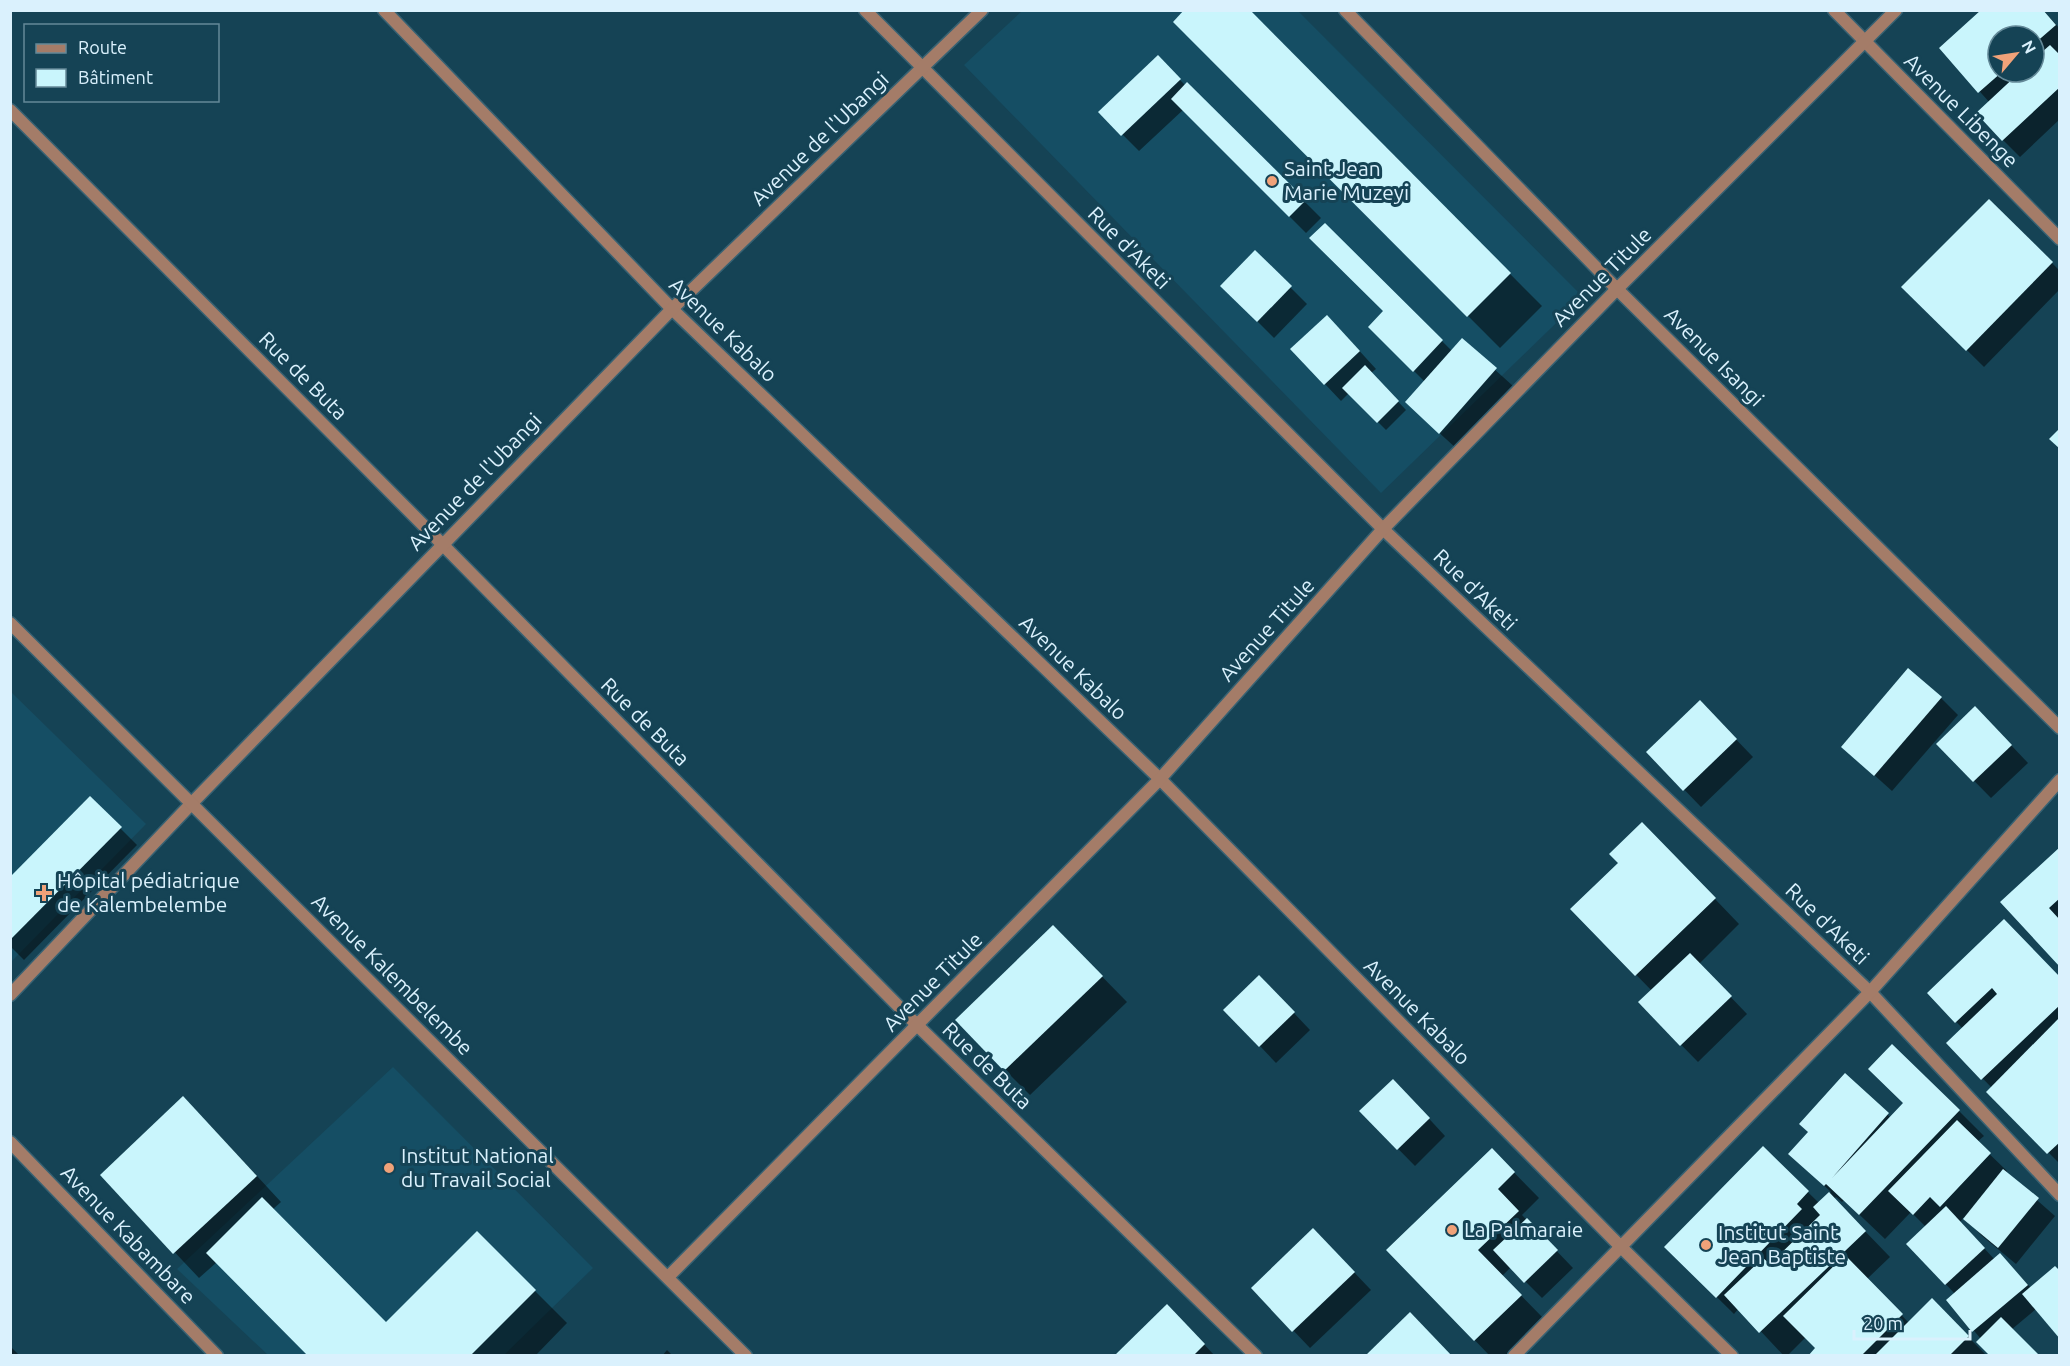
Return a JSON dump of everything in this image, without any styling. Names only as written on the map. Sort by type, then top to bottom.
[{"type":"street","name":"Avenue Kabalo","points":[[384,10],[672,309],[1160,779],[1621,1247],[1732,1356]]},
{"type":"street","name":"Rue d'Aketi","points":[[865,10],[1383,530],[1870,992],[2060,1195]]},
{"type":"street","name":"Avenue de l'Ubangi","points":[[10,996],[192,803],[672,309],[982,10]]},
{"type":"street","name":"Avenue Isangi","points":[[1345,10],[1617,289],[2060,728]]},
{"type":"street","name":"Avenue Libenge","points":[[1834,10],[2060,239]]},
{"type":"street","name":"Avenue Titule","points":[[668,1277],[1160,779],[1383,530],[1617,289],[1896,10]]},
{"type":"street","name":"Rue de Buta","points":[[10,110],[917,1025],[1256,1356]]},
{"type":"street","name":"Avenue Kalembelembe","points":[[10,623],[746,1356]]},
{"type":"street","points":[[1514,1356],[1870,992],[2060,780]]},
{"type":"street","name":"Avenue Kabambare","points":[[10,1142],[217,1356]]},
{"type":"shaded area","name":"Saint Jean Marie Muzeyi","points":[[1022,11],[1298,11],[1583,297],[1381,493],[964,65]]},
{"type":"shaded area","name":"Hôpital pédiatrique de Kalembelembe","points":[[10,691],[146,824],[11,962],[10,962]]},
{"type":"shaded area","name":"Institut National du Travail Social","points":[[393,1067],[593,1268],[503,1356],[268,1355],[177,1269]]},
{"type":"building","points":[[1184,10],[1250,10],[1511,273],[1467,317],[1173,22]]},
{"type":"building","points":[[1981,10],[2043,10],[2056,25],[2046,34],[2046,24],[1986,24],[1986,84],[1988,84],[1978,93],[1939,48]]},
{"type":"building","points":[[2050,45],[2060,55],[2060,87],[2002,141],[1976,113],[2007,84],[2046,84],[2046,48]]},
{"type":"building","points":[[1158,55],[1181,79],[1121,136],[1098,112]]},
{"type":"building","points":[[1187,82],[1306,200],[1289,217],[1171,99]]},
{"type":"building","points":[[1989,199],[2053,262],[1966,351],[1901,287]]},
{"type":"building","points":[[1325,223],[1443,340],[1413,372],[1368,327],[1383,311],[1309,238]]},
{"type":"building","points":[[1255,250],[1292,286],[1257,322],[1220,286]]},
{"type":"building","points":[[1327,315],[1360,351],[1324,385],[1290,349]]},
{"type":"building","points":[[1462,338],[1497,368],[1439,434],[1405,402]]},
{"type":"building","points":[[1365,365],[1399,401],[1377,423],[1342,388]]},
{"type":"building","points":[[2060,428],[2060,449],[2049,439]]},
{"type":"building","points":[[1908,668],[1942,697],[1874,776],[1841,747]]},
{"type":"building","points":[[1700,700],[1737,739],[1683,791],[1646,752]]},
{"type":"building","points":[[1975,706],[2012,745],[1973,782],[1936,744]]},
{"type":"building","points":[[90,796],[122,827],[10,940],[10,877]]},
{"type":"building","points":[[1642,822],[1716,898],[1635,976],[1570,909],[1618,863],[1609,854]]},
{"type":"building","points":[[2060,847],[2060,898],[2049,908],[2060,920],[2060,967],[2000,902]]},
{"type":"building","points":[[2004,919],[2060,977],[2060,1005],[1981,1080],[1946,1043],[1997,994],[1992,988],[1955,1023],[1927,993]]},
{"type":"building","points":[[1053,925],[1103,976],[1004,1071],[955,1020]]},
{"type":"building","points":[[1690,953],[1732,996],[1680,1046],[1638,1002]]},
{"type":"building","points":[[1259,975],[1295,1012],[1259,1047],[1223,1010]]},
{"type":"building","points":[[2060,1017],[2060,1142],[2047,1154],[1986,1092]]},
{"type":"building","points":[[1892,1044],[1960,1110],[1859,1215],[1826,1184],[1824,1186],[1788,1154],[1808,1132],[1799,1124],[1845,1073],[1889,1113],[1832,1178],[1903,1103],[1868,1069]]},
{"type":"building","points":[[1393,1079],[1430,1118],[1397,1150],[1359,1111]]},
{"type":"building","points":[[183,1096],[257,1176],[173,1254],[100,1175]]},
{"type":"building","points":[[1957,1120],[1991,1153],[1940,1207],[1930,1197],[1913,1215],[1888,1191]]},
{"type":"building","name":"Institut Saint Jean Baptiste","points":[[1763,1146],[1809,1191],[1797,1204],[1802,1209],[1716,1298],[1664,1247]]},
{"type":"building","name":"La Palmaraie","points":[[1492,1148],[1515,1172],[1498,1189],[1519,1211],[1478,1250],[1522,1295],[1474,1341],[1386,1250]]},
{"type":"building","points":[[2003,1169],[2039,1198],[1998,1248],[1963,1219]]},
{"type":"building","points":[[1829,1192],[1866,1231],[1759,1333],[1724,1295],[1763,1258],[1770,1264],[1820,1215],[1813,1207]]},
{"type":"building","points":[[262,1197],[386,1322],[477,1231],[536,1290],[470,1356],[308,1356],[206,1253]]},
{"type":"building","points":[[1946,1206],[1985,1248],[1945,1285],[1906,1244]]},
{"type":"building","points":[[1527,1218],[1558,1250],[1524,1283],[1493,1250]]},
{"type":"building","points":[[1313,1228],[1355,1272],[1292,1332],[1251,1288]]},
{"type":"building","points":[[2000,1253],[2028,1285],[1972,1332],[1946,1300]]},
{"type":"building","points":[[1845,1255],[1903,1314],[1861,1356],[1808,1356],[1815,1348],[1783,1316]]},
{"type":"building","points":[[2055,1266],[2060,1271],[2060,1339],[2022,1294]]},
{"type":"building","points":[[1932,1298],[1969,1336],[1949,1356],[1874,1356]]},
{"type":"building","points":[[1167,1304],[1205,1344],[1193,1356],[1114,1356]]},
{"type":"building","points":[[1410,1312],[1452,1356],[1365,1356]]},
{"type":"building","points":[[2001,1317],[2038,1354],[2036,1356],[1990,1356],[1976,1342]]},
{"type":"place","name":"Saint Jean Marie Muzeyi","points":[[1272,181]]},
{"type":"place","name":"Hôpital pédiatrique de Kalembelembe","points":[[44,893]]},
{"type":"place","name":"Institut National du Travail Social","points":[[389,1168]]},
{"type":"place","name":"La Palmaraie","points":[[1452,1230]]},
{"type":"place","name":"Institut Saint Jean Baptiste","points":[[1706,1245]]}]
